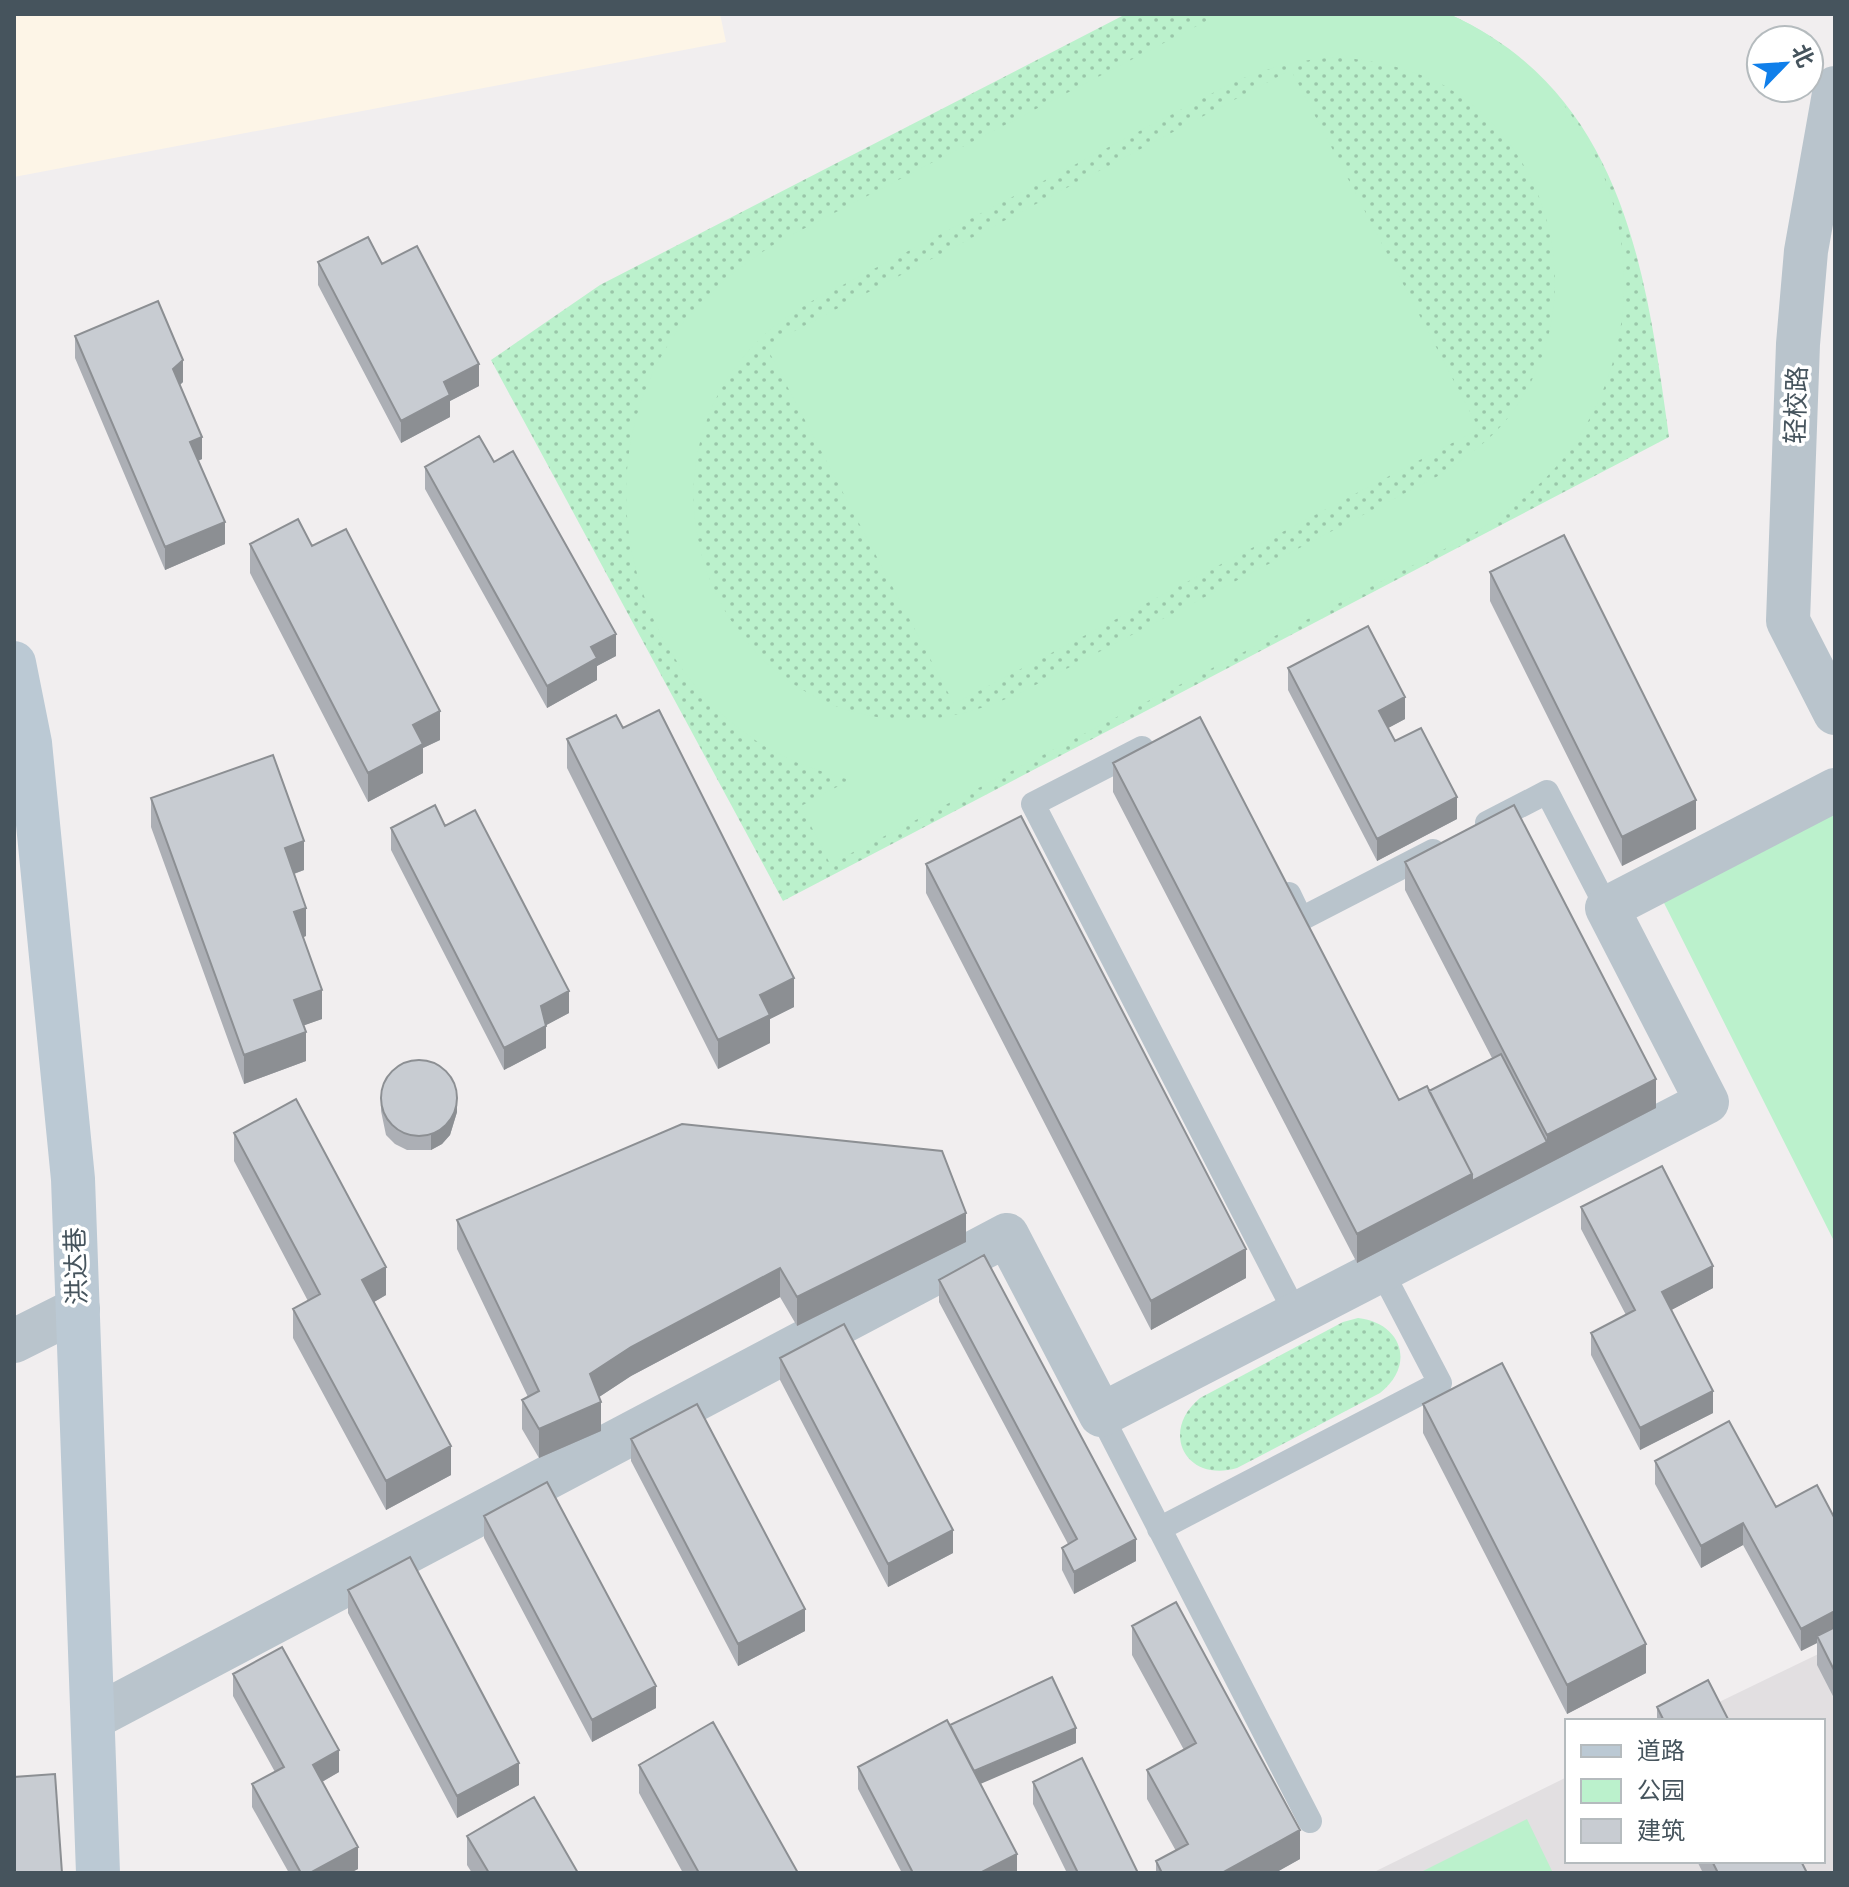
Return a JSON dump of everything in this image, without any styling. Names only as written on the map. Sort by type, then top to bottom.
[{"type":"street","name":"轻校路","points":[[1835,88],[1803,282],[1788,621],[1835,713]]},
{"type":"street","name":"洪达巷","points":[[14,663],[30,743],[70,1148],[98,1873]]},
{"type":"street","points":[[93,1718],[1007,1235],[1101,1415],[1707,1102],[1607,908],[1835,790]]},
{"type":"street","points":[[14,1341],[78,1309]]},
{"type":"lane","points":[[1157,740],[1033,804],[1296,1314]]},
{"type":"lane","points":[[1281,879],[1301,919],[1547,792],[1607,908]]},
{"type":"lane","points":[[1159,1529],[1440,1383],[1381,1270]]},
{"type":"lane","points":[[1101,1415],[1310,1821]]},
{"type":"shaded area","points":[[14,14],[720,14],[726,42],[14,177]]},
{"type":"shaded area","points":[[1835,1646],[1835,1873],[1372,1873],[1565,1778],[1565,1863],[1825,1863],[1825,1719],[1684,1719]]},
{"type":"green space","points":[[1126,14],[1449,14],[1507,48],[1554,90],[1589,138],[1616,192],[1635,250],[1649,311],[1669,437],[783,901],[491,360],[600,285]]},
{"type":"green space","points":[[1220,14],[1449,14],[1506,47],[1552,90],[1588,142],[1612,199],[1623,260],[1621,322],[1606,384],[1575,443],[1541,483],[1487,525],[830,864],[801,806],[850,780],[800,764],[771,750],[722,714],[682,669],[653,618],[634,562],[626,504],[630,445],[646,388],[675,334],[722,283],[778,242]],"holes":[[[1340,57],[1407,70],[1445,86],[1482,113],[1512,148],[1535,187],[1549,229],[1555,274],[1552,319],[1540,363],[1518,404],[1492,435],[1438,476],[1016,695],[964,713],[910,720],[843,709],[787,679],[742,636],[711,583],[695,523],[696,461],[715,400],[760,338],[812,301],[1234,82],[1273,68]]]},
{"type":"green space","points":[[1291,70],[1479,429],[954,704],[766,346]]},
{"type":"green space","points":[[1832,814],[1835,821],[1835,1243],[1662,899]]},
{"type":"green space","points":[[1358,1318],[1385,1328],[1399,1347],[1398,1370],[1380,1393],[1237,1468],[1219,1471],[1192,1461],[1180,1439],[1181,1425],[1200,1398],[1343,1322]]},
{"type":"green space","points":[[1527,1819],[1553,1873],[1419,1873]]},
{"type":"building","points":[[368,237],[382,264],[417,246],[479,364],[444,382],[450,395],[401,421],[318,262]]},
{"type":"building","points":[[158,301],[183,360],[173,369],[202,437],[190,442],[225,522],[165,547],[75,336]]},
{"type":"building","points":[[479,436],[494,462],[513,451],[616,634],[591,647],[597,658],[547,686],[425,467]]},
{"type":"building","points":[[298,519],[312,546],[346,529],[440,711],[413,725],[423,744],[368,773],[250,544]]},
{"type":"building","points":[[1564,535],[1696,800],[1622,837],[1490,572]]},
{"type":"building","points":[[1368,626],[1405,697],[1379,711],[1395,741],[1421,728],[1457,797],[1377,839],[1288,668]]},
{"type":"building","points":[[659,710],[794,978],[760,995],[770,1015],[718,1040],[567,739],[616,715],[623,728]]},
{"type":"building","points":[[1200,717],[1399,1100],[1427,1086],[1472,1174],[1357,1234],[1113,763]]},
{"type":"building","points":[[273,755],[304,841],[285,848],[306,908],[294,912],[322,990],[294,1000],[306,1032],[244,1055],[151,798]]},
{"type":"building","points":[[435,805],[445,826],[475,810],[569,991],[541,1006],[546,1026],[504,1048],[391,828]]},
{"type":"building","points":[[1514,805],[1656,1079],[1547,1135],[1405,862]]},
{"type":"building","points":[[1021,816],[1246,1249],[1151,1301],[926,864]]},
{"type":"building","points":[[1501,1054],[1547,1142],[1472,1181],[1472,1174],[1429,1091]]},
{"type":"building","points":[[419,1060],[434,1063],[446,1071],[454,1083],[457,1098],[454,1113],[446,1125],[434,1133],[419,1136],[404,1133],[392,1125],[384,1113],[381,1098],[384,1083],[392,1071],[404,1063]]},
{"type":"building","points":[[296,1099],[386,1267],[362,1280],[451,1446],[386,1481],[293,1309],[320,1294],[234,1133]]},
{"type":"building","points":[[682,1124],[942,1151],[966,1213],[797,1297],[780,1268],[631,1347],[590,1374],[601,1402],[539,1429],[522,1400],[539,1391],[457,1220]]},
{"type":"building","points":[[1662,1166],[1713,1266],[1662,1292],[1713,1391],[1640,1428],[1591,1333],[1635,1310],[1581,1207]]},
{"type":"building","points":[[984,1255],[1136,1539],[1074,1572],[1062,1548],[1077,1539],[939,1280]]},
{"type":"building","points":[[844,1324],[953,1530],[888,1564],[780,1358]]},
{"type":"building","points":[[1502,1363],[1646,1644],[1567,1685],[1423,1404]]},
{"type":"building","points":[[697,1404],[805,1609],[738,1644],[631,1439]]},
{"type":"building","points":[[1729,1421],[1776,1507],[1817,1485],[1835,1519],[1835,1611],[1801,1629],[1743,1523],[1701,1546],[1655,1461]]},
{"type":"building","points":[[547,1482],[656,1686],[592,1720],[484,1516]]},
{"type":"building","points":[[410,1557],[519,1763],[457,1796],[348,1590]]},
{"type":"building","points":[[1176,1602],[1300,1830],[1222,1873],[1162,1873],[1156,1861],[1188,1844],[1147,1770],[1196,1743],[1132,1626]]},
{"type":"building","points":[[1835,1627],[1835,1672],[1817,1636]]},
{"type":"building","points":[[282,1647],[339,1750],[313,1765],[358,1847],[310,1873],[301,1873],[252,1784],[284,1767],[233,1674]]},
{"type":"building","points":[[1052,1677],[1076,1728],[974,1771],[950,1725]]},
{"type":"building","points":[[1708,1680],[1728,1719],[1663,1719],[1657,1707]]},
{"type":"building","points":[[947,1720],[1017,1854],[980,1873],[913,1873],[858,1767]]},
{"type":"building","points":[[713,1722],[798,1873],[699,1873],[639,1765]]},
{"type":"building","points":[[1082,1758],[1138,1873],[1078,1873],[1033,1782]]},
{"type":"building","points":[[55,1774],[62,1873],[14,1873],[14,1777]]},
{"type":"building","points":[[534,1797],[578,1873],[489,1873],[467,1836]]},
{"type":"building","points":[[1713,1863],[1802,1863],[1807,1873],[1718,1873]]}]
